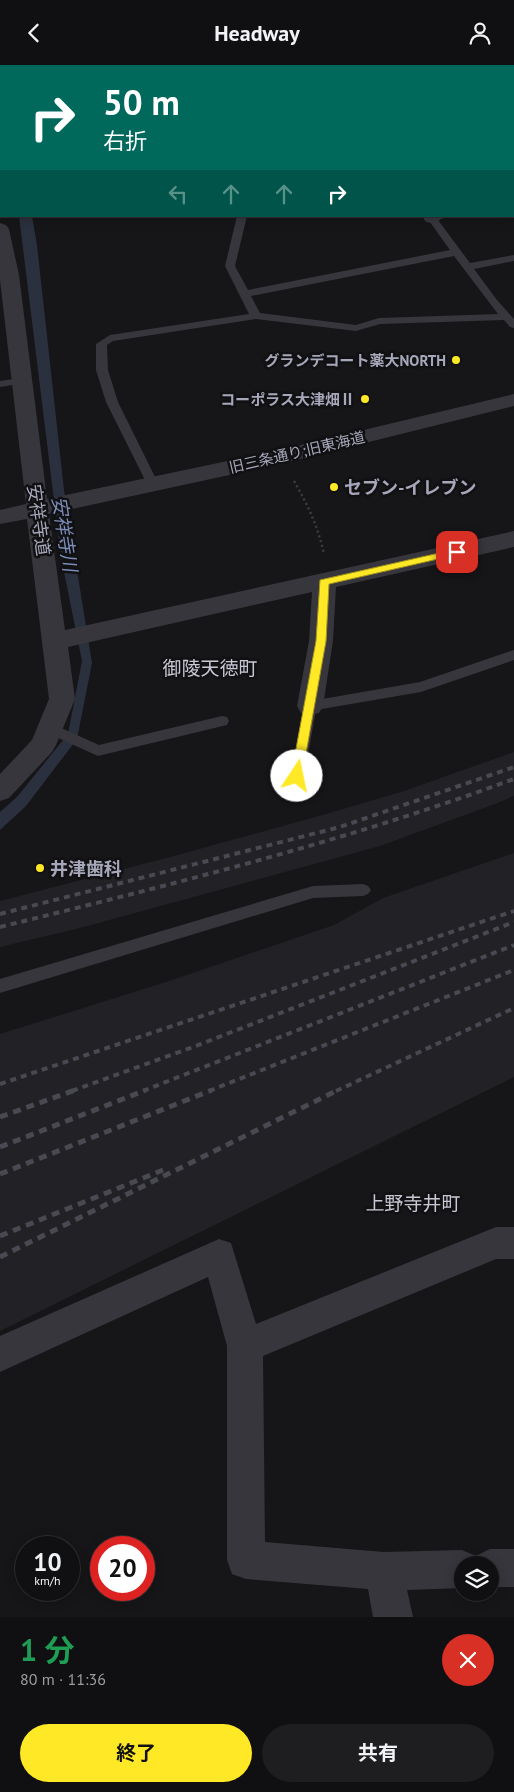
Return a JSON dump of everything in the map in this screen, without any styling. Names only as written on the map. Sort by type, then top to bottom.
[{"type":"street","name":"安祥寺道","points":[[0,229],[9,275],[21,381],[43,509],[60,640],[62,699],[54,730],[43,745],[0,791]]},
{"type":"street","name":"旧三条通り;旧東海道","points":[[43,509],[280,457],[514,400]]},
{"type":"street","points":[[0,517],[43,509]]},
{"type":"street","points":[[60,640],[514,539]]},
{"type":"street","points":[[310,706],[321,641],[324,582]]},
{"type":"street","points":[[245,1346],[496,1243],[514,1243]]},
{"type":"street","points":[[0,1354],[219,1255],[245,1346],[246,1560],[384,1571],[454,1569]]},
{"type":"street","points":[[499,1568],[514,1568]]},
{"type":"street","points":[[384,1571],[393,1617]]},
{"type":"lane","points":[[242,217],[230,266],[256,316]]},
{"type":"lane","points":[[436,217],[467,267],[510,321]]},
{"type":"lane","points":[[245,294],[457,252]]},
{"type":"lane","points":[[467,267],[514,258]]},
{"type":"lane","points":[[153,485],[112,402],[102,370],[101,344],[110,338],[256,316],[356,328],[379,321],[510,321]]},
{"type":"lane","points":[[0,384],[21,381]]},
{"type":"lane","points":[[297,776],[310,706],[421,687],[514,655]]},
{"type":"lane","points":[[54,730],[98,751],[222,721]]},
{"type":"lane","points":[[0,986],[313,892],[363,890]]},
{"type":"path","points":[[280,457],[308,506],[318,529],[326,563],[324,582]]},
{"type":"shaded area","points":[[514,752],[514,796],[495,804],[380,846],[80,928],[0,947],[0,901],[326,814],[404,791]]},
{"type":"shaded area","points":[[514,853],[514,1077],[0,1331],[0,1034],[166,982],[334,925],[383,898]]},
{"type":"water","name":"安祥寺川","points":[[19,217],[32,217],[37,245],[64,490],[92,663],[77,739],[26,806],[0,830],[0,812],[17,797],[68,734],[82,661],[61,557]]},
{"type":"railway","points":[[0,914],[340,827],[514,767]]},
{"type":"railway","points":[[0,927],[195,878],[323,842],[514,779]]},
{"type":"railway","points":[[0,1084],[514,911]]},
{"type":"railway","points":[[72,1091],[201,1044],[514,922]]},
{"type":"railway","points":[[143,1091],[514,945]]},
{"type":"railway","points":[[209,1091],[514,970]]},
{"type":"railway","points":[[336,1091],[514,1008]]},
{"type":"railway","points":[[0,1117],[75,1090]]},
{"type":"railway","points":[[0,1147],[146,1090]]},
{"type":"railway","points":[[0,1174],[212,1090]]},
{"type":"railway","points":[[0,1257],[338,1090]]},
{"type":"railway","points":[[0,1236],[163,1170]]},
{"type":"place","name":"グランデコート薬大NORTH","points":[[456,360]]},
{"type":"place","name":"コーポラス大津畑Ⅱ","points":[[365,399]]},
{"type":"place","name":"セブン-イレブン","points":[[334,487]]},
{"type":"place","name":"井津歯科","points":[[40,868]]},
{"type":"district","name":"御陵天徳町","points":[[210,668]]},
{"type":"district","name":"上野寺井町","points":[[413,1203]]},
{"type":"route","points":[[297,776],[321,641],[324,582],[457,552]]}]
